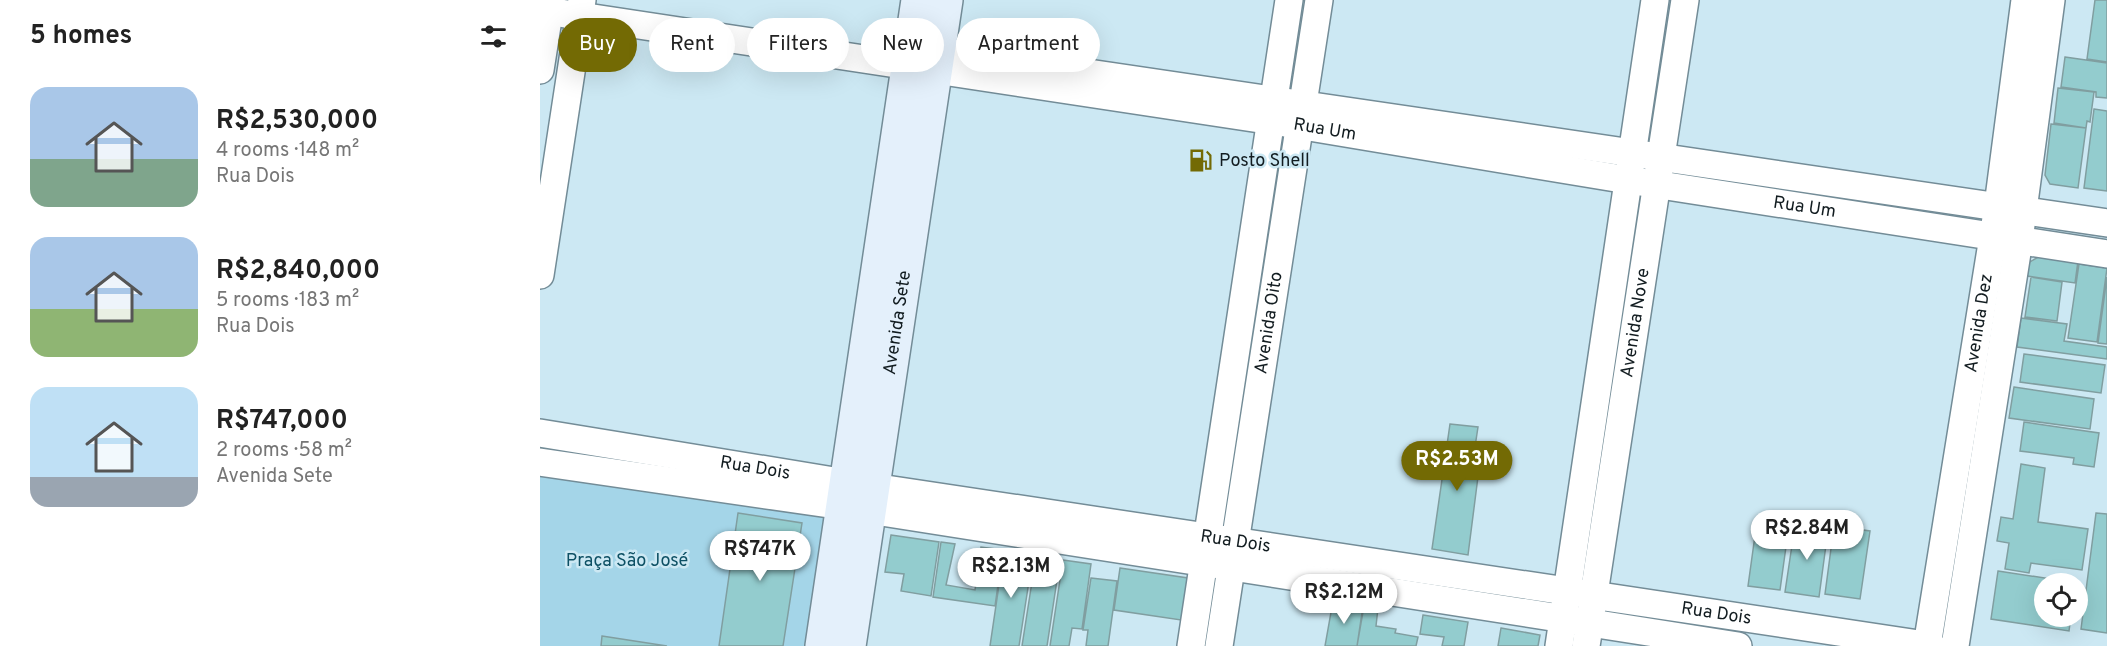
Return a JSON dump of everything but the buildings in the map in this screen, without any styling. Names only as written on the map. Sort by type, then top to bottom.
[{"type":"street","name":"Avenida Sete","points":[[918,0],[920,18]]},
{"type":"street","name":"Avenida Sete","points":[[939,18],[946,0]]},
{"type":"street","name":"Avenida Oito","points":[[1191,646],[1206,536],[1290,0]]},
{"type":"street","name":"Avenida Oito","points":[[1219,646],[1319,0]]},
{"type":"street","name":"Avenida Nove","points":[[1559,646],[1655,0]]},
{"type":"street","name":"Avenida Nove","points":[[1588,635],[1685,0]]},
{"type":"street","name":"Avenida Dez","points":[[1955,646],[2019,240],[2010,208],[2025,0]]},
{"type":"street","name":"Avenida Dez","points":[[1929,646],[1992,236],[2010,208],[2051,0]]},
{"type":"street","name":"Rua Um","points":[[547,7],[587,5],[861,48]]},
{"type":"street","points":[[540,275],[587,5]]},
{"type":"street","points":[[540,70],[547,7]]},
{"type":"street","name":"Rua Um","points":[[944,61],[1274,110],[1628,180],[2107,254]]},
{"type":"street","name":"Avenida Sete","points":[[849,646],[858,496],[921,72]]},
{"type":"street","name":"Rua Um","points":[[1303,115],[1632,151],[2107,223]]},
{"type":"street","name":"Rua Dois","points":[[540,433],[1203,564],[1563,619],[1588,635],[1737,646]]},
{"type":"street","name":"Rua Dois","points":[[540,462],[1206,536],[1929,646]]},
{"type":"street","name":"Avenida Sete","points":[[822,646],[858,496]]},
{"type":"green space","name":"Praça São José","points":[[540,462],[843,506],[822,646],[540,646]]},
{"type":"place","name":"Posto Shell","points":[[1201,161]]}]
